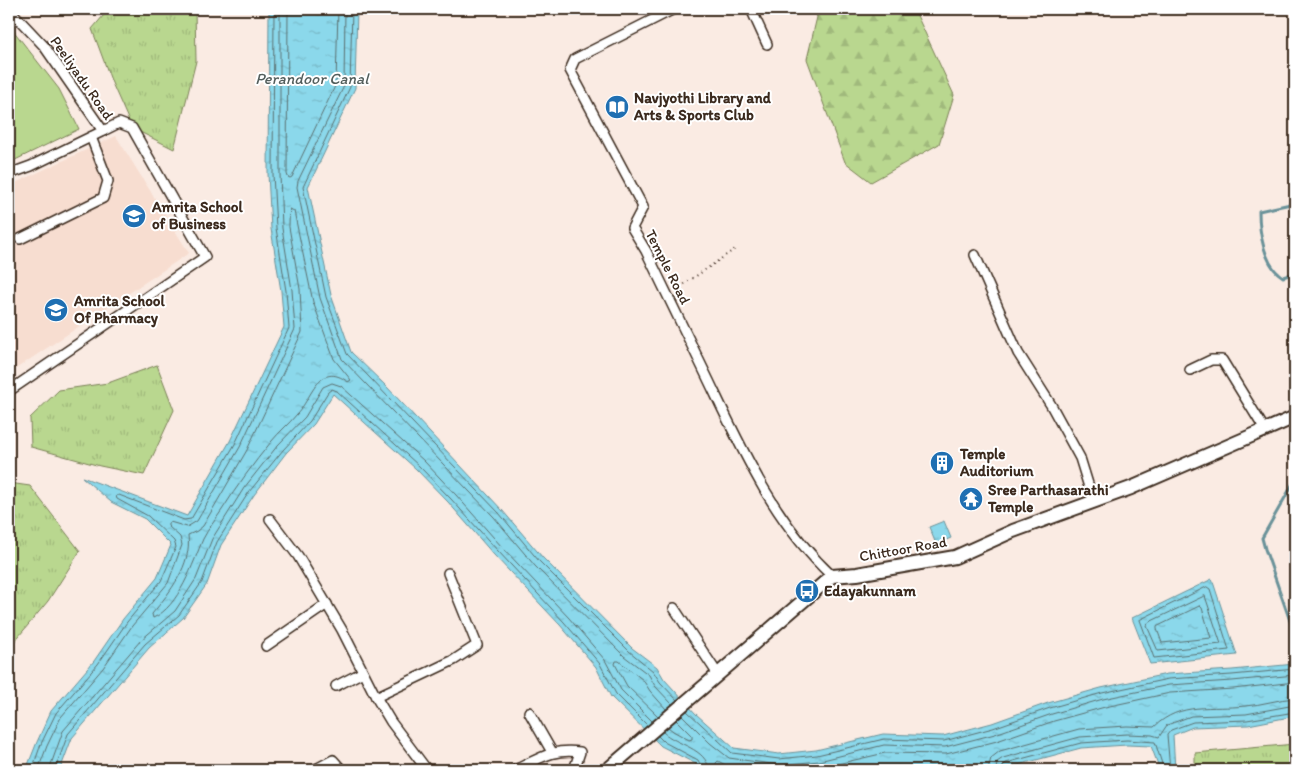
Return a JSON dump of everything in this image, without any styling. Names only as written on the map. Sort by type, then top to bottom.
[{"type":"main road","name":"Chittoor Road","points":[[832,576],[857,574],[955,557],[1013,531],[1093,500],[1131,488],[1295,417]]},
{"type":"main road","points":[[607,770],[832,576]]},
{"type":"street","name":"Peeliyadu Road","points":[[9,9],[44,46],[103,131],[31,166],[9,174]]},
{"type":"street","name":"Temple Road","points":[[674,9],[575,59],[570,70],[643,207],[632,228],[668,296],[758,478],[790,530],[818,563],[832,576]]},
{"type":"street","points":[[751,9],[767,44]]},
{"type":"street","points":[[9,391],[205,257],[132,128],[119,123],[103,131]]},
{"type":"street","points":[[20,240],[103,198],[108,181],[91,137]]},
{"type":"street","points":[[975,255],[1018,353],[1051,404],[1080,458],[1093,500]]},
{"type":"street","points":[[1190,370],[1211,360],[1222,360],[1265,430]]},
{"type":"street","points":[[270,519],[298,556],[391,722],[427,770]]},
{"type":"street","points":[[376,697],[454,660],[477,645],[448,574]]},
{"type":"street","points":[[266,646],[326,604]]},
{"type":"street","points":[[674,608],[718,674]]},
{"type":"street","points":[[336,686],[363,672]]},
{"type":"street","points":[[529,712],[552,752]]},
{"type":"street","points":[[515,770],[552,752],[568,750],[580,752],[574,770]]},
{"type":"street","points":[[314,770],[333,760],[342,770]]},
{"type":"path","points":[[668,296],[735,249]]},
{"type":"shaded area","name":"Amrita School Of Pharmacy","points":[[116,136],[189,253],[11,372],[9,367],[9,186]]},
{"type":"green space","points":[[109,9],[195,9],[196,61],[174,149],[132,128],[112,83],[92,29]]},
{"type":"green space","points":[[814,9],[914,9],[954,95],[939,144],[871,182],[845,162],[807,59],[817,17]]},
{"type":"green space","points":[[9,25],[59,89],[79,129],[9,163]]},
{"type":"green space","points":[[157,365],[174,410],[144,475],[100,466],[31,447],[30,418],[59,390],[108,383]]},
{"type":"green space","points":[[9,483],[30,486],[80,551],[48,601],[9,648]]},
{"type":"green space","points":[[1295,744],[1295,770],[1195,770],[1195,753]]},
{"type":"water","name":"Perandoor Canal","points":[[269,9],[357,9],[355,88],[308,187],[331,295],[351,352],[387,387],[502,510],[543,558],[632,648],[657,667],[664,679],[696,714],[734,748],[779,754],[816,750],[883,734],[943,736],[992,723],[1048,703],[1101,688],[1167,674],[1295,664],[1295,716],[1248,725],[1193,727],[1173,735],[1175,770],[1160,770],[1151,746],[1127,745],[1081,748],[999,770],[698,770],[696,764],[661,746],[611,697],[596,667],[448,502],[416,469],[333,394],[314,424],[286,453],[254,495],[221,545],[207,584],[183,618],[149,648],[72,738],[60,770],[26,770],[51,711],[94,661],[123,619],[157,578],[171,545],[145,519],[111,502],[82,477],[187,516],[230,441],[284,327],[281,291],[271,229],[268,174]]},
{"type":"water","points":[[944,521],[951,538],[936,544],[929,527]]},
{"type":"water","points":[[1212,579],[1237,655],[1150,664],[1132,618]]},
{"type":"waterway","points":[[1295,203],[1259,211],[1262,238],[1271,265],[1283,277],[1295,273]]},
{"type":"waterway","points":[[1295,311],[1293,317],[1295,329]]},
{"type":"waterway","points":[[1295,480],[1262,538],[1295,635]]},
{"type":"place","name":"Navjyothi Library and Arts & Sports Club","points":[[617,107]]},
{"type":"place","name":"Amrita School of Business","points":[[134,216]]},
{"type":"place","name":"Amrita School Of Pharmacy","points":[[56,310]]},
{"type":"place","name":"Temple Auditorium","points":[[942,463]]},
{"type":"place","name":"Sree Parthasarathi Temple","points":[[971,499]]},
{"type":"place","name":"Edayakunnam","points":[[807,591]]}]
